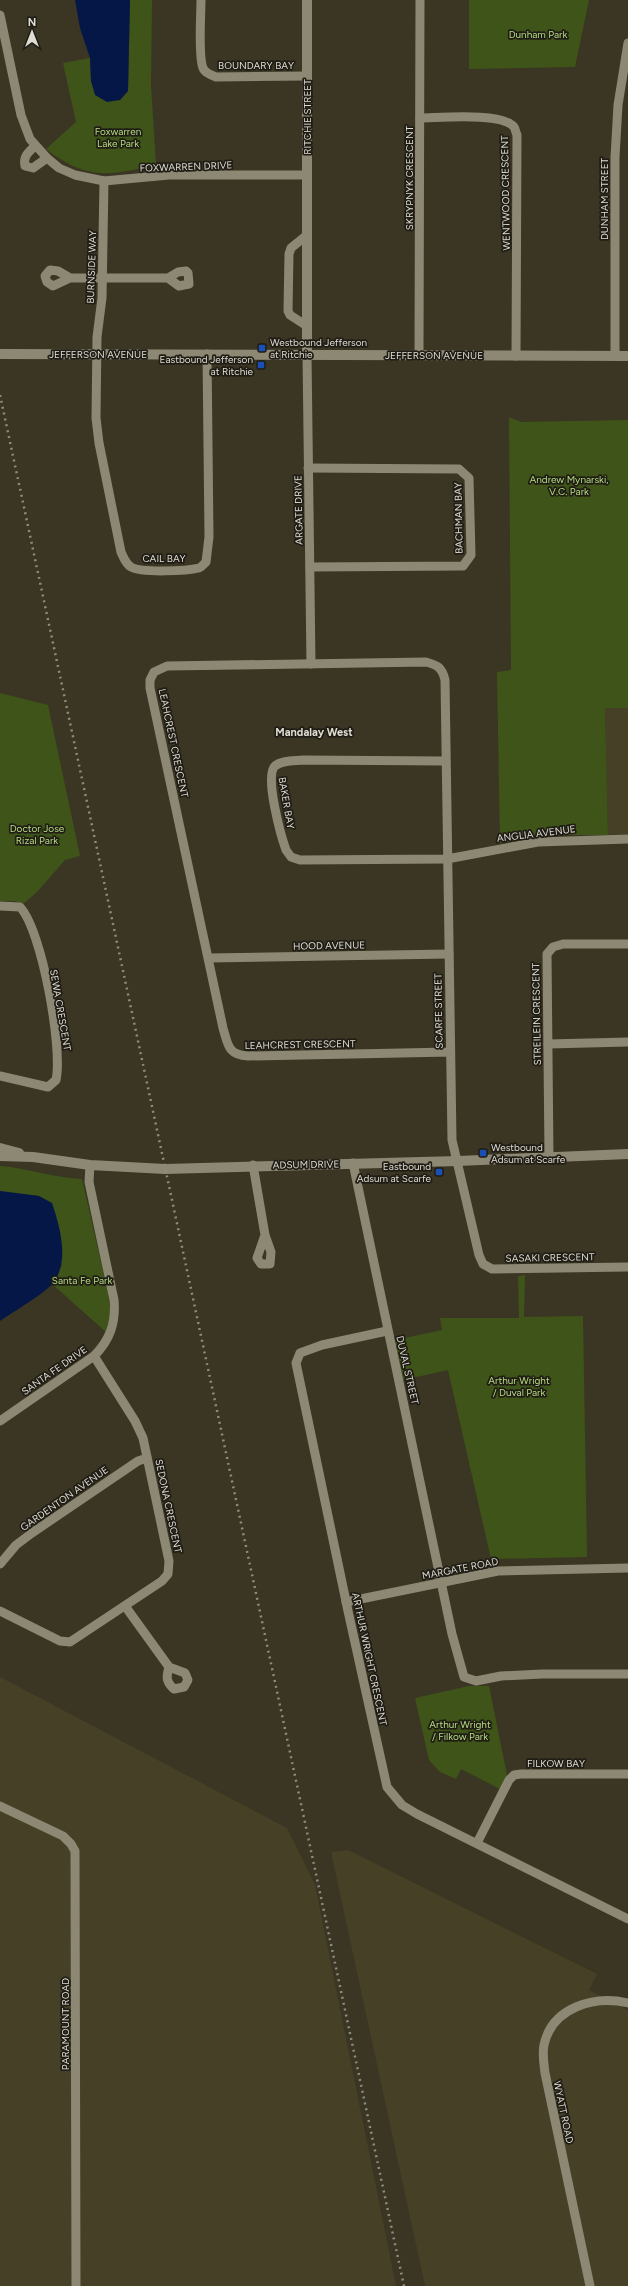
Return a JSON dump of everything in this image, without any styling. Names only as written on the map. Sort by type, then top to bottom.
[{"type":"street","name":"BOUNDARY BAY","points":[[201,0],[203,68],[207,73],[216,77],[307,76]]},
{"type":"street","name":"RITCHIE STREET","points":[[307,355],[308,0]]},
{"type":"street","name":"SKRYPNYK CRESCENT","points":[[419,355],[420,0]]},
{"type":"street","name":"FOXWARREN DRIVE","points":[[0,15],[21,115],[30,139],[46,158],[59,168],[75,175],[104,181],[169,175],[307,175]]},
{"type":"street","name":"DUNHAM STREET","points":[[615,356],[615,157],[618,105],[628,43]]},
{"type":"street","name":"WENTWOOD CRESCENT","points":[[420,118],[488,118],[502,120],[514,126],[517,135],[516,356]]},
{"type":"street","points":[[35,146],[26,154],[24,159],[25,166],[33,168],[46,158]]},
{"type":"street","name":"BURNSIDE WAY","points":[[96,354],[103,278],[104,181]]},
{"type":"street","points":[[307,235],[291,248],[289,254],[288,302],[290,315],[307,326]]},
{"type":"street","points":[[70,278],[168,278]]},
{"type":"street","name":"JEFFERSON AVENUE","points":[[0,354],[628,356]]},
{"type":"street","name":"CAIL BAY","points":[[96,354],[96,418],[99,443],[121,552],[125,563],[132,568],[142,570],[200,567],[206,562],[208,556],[208,354]]},
{"type":"street","name":"ARGATE DRIVE","points":[[307,355],[311,664]]},
{"type":"street","name":"BACHMAN BAY","points":[[308,468],[459,469],[469,478],[472,555],[463,566],[310,567]]},
{"type":"street","name":"LEAHCREST CRESCENT","points":[[448,859],[445,680],[443,670],[437,665],[426,662],[167,666],[154,672],[150,680],[150,688],[230,1050],[238,1056],[450,1052]]},
{"type":"street","name":"BAKER BAY","points":[[446,761],[292,761],[275,766],[270,774],[282,838],[286,850],[291,857],[300,860],[448,859]]},
{"type":"street","name":"ANGLIA AVENUE","points":[[448,859],[538,842],[628,839]]},
{"type":"street","name":"SCARFE STREET","points":[[448,859],[452,1140],[458,1161]]},
{"type":"street","name":"SEWA CRESCENT","points":[[0,906],[20,907],[29,922],[44,972],[54,1019],[58,1054],[56,1080],[48,1087],[0,1076]]},
{"type":"street","name":"STREILEIN CRESCENT","points":[[549,1157],[547,954],[553,947],[563,944],[628,944]]},
{"type":"street","name":"HOOD AVENUE","points":[[209,958],[449,954]]},
{"type":"street","points":[[548,1044],[628,1042]]},
{"type":"street","name":"ADSUM DRIVE","points":[[0,1148],[33,1157]]},
{"type":"street","name":"ADSUM DRIVE","points":[[0,1156],[33,1157],[90,1165],[165,1168],[458,1161],[628,1154]]},
{"type":"street","name":"SASAKI CRESCENT","points":[[458,1161],[479,1255],[484,1264],[492,1268],[504,1269],[628,1267]]},
{"type":"street","name":"DUVAL STREET","points":[[353,1163],[442,1582]]},
{"type":"street","name":"SANTA FE DRIVE","points":[[0,1421],[94,1356],[104,1346],[111,1334],[116,1315],[88,1182],[90,1165]]},
{"type":"street","points":[[253,1165],[265,1235]]},
{"type":"street","name":"ARTHUR WRIGHT CRESCENT","points":[[388,1331],[322,1345],[300,1353],[296,1363],[346,1602],[387,1787],[402,1805],[628,1919]]},
{"type":"street","name":"SEDONA CRESCENT","points":[[0,1611],[60,1641],[70,1642],[162,1581],[168,1574],[170,1568],[143,1438],[135,1421],[94,1356]]},
{"type":"street","name":"GARDENTON AVENUE","points":[[0,1564],[16,1545],[32,1533],[138,1460],[148,1458]]},
{"type":"street","name":"MARGATE ROAD","points":[[346,1602],[498,1571],[628,1568]]},
{"type":"street","points":[[442,1582],[460,1668],[464,1676],[472,1681],[542,1674],[628,1674]]},
{"type":"street","points":[[125,1606],[168,1666]]},
{"type":"street","name":"FILKOW BAY","points":[[478,1843],[509,1780],[514,1775],[628,1774]]},
{"type":"street","name":"PARAMOUNT ROAD","points":[[0,1806],[63,1836],[71,1844],[75,1851],[76,2286]]},
{"type":"street","name":"WYATT ROAD","points":[[590,2286],[545,2073],[544,2045],[559,2018],[580,2004],[600,1999],[628,2003]]},
{"type":"shaded area","points":[[605,708],[628,708],[628,834],[608,835]]},
{"type":"shaded area","points":[[0,1677],[287,1828],[315,1885],[396,2286],[0,2286]]},
{"type":"shaded area","points":[[348,1850],[597,1974],[589,1990],[628,2010],[628,2286],[425,2286],[331,1852]]},
{"type":"green space","name":"Foxwarren Lake Park","points":[[130,0],[152,0],[151,86],[156,165],[125,172],[98,173],[86,171],[60,159],[46,149],[76,122],[63,63],[90,58],[91,81],[120,100],[128,91]]},
{"type":"green space","name":"Dunham Park","points":[[469,0],[589,0],[575,67],[469,69]]},
{"type":"green space","name":"Andrew Mynarski, V.C. Park","points":[[509,417],[521,422],[628,420],[628,708],[605,708],[608,835],[556,835],[500,843],[497,672],[511,670]]},
{"type":"green space","name":"Doctor Jose Rizal Park","points":[[0,693],[48,705],[80,856],[65,860],[37,892],[23,904],[15,901],[0,901]]},
{"type":"green space","name":"Santa Fe Park","points":[[0,1166],[61,1177],[82,1179],[108,1293],[110,1314],[106,1332],[52,1284],[62,1265],[39,1196],[0,1191]]},
{"type":"green space","name":"Arthur Wright / Duval Park","points":[[525,1275],[524,1317],[583,1316],[587,1557],[491,1559],[448,1370],[403,1380],[395,1340],[442,1330],[440,1318],[519,1318],[518,1276]]},
{"type":"green space","name":"Arthur Wright / Filkow Park","points":[[469,1686],[489,1686],[507,1775],[500,1789],[461,1769],[456,1779],[440,1772],[429,1760],[415,1698]]},
{"type":"water","points":[[75,0],[130,0],[128,91],[120,100],[107,102],[95,95],[91,81],[90,58],[80,28]]},
{"type":"water","points":[[0,1191],[39,1196],[52,1203],[60,1233],[62,1254],[61,1265],[53,1283],[36,1297],[0,1321]]},
{"type":"railway","points":[[0,395],[404,2286]]},
{"type":"place","name":"Westbound Jefferson at Ritchie","points":[[262,348]]},
{"type":"place","name":"Eastbound Jefferson at Ritchie","points":[[261,365]]},
{"type":"place","name":"Westbound Adsum at Scarfe","points":[[483,1153]]},
{"type":"place","name":"Eastbound Adsum at Scarfe","points":[[439,1172]]},
{"type":"district","name":"Mandalay West","points":[[314,732]]}]
